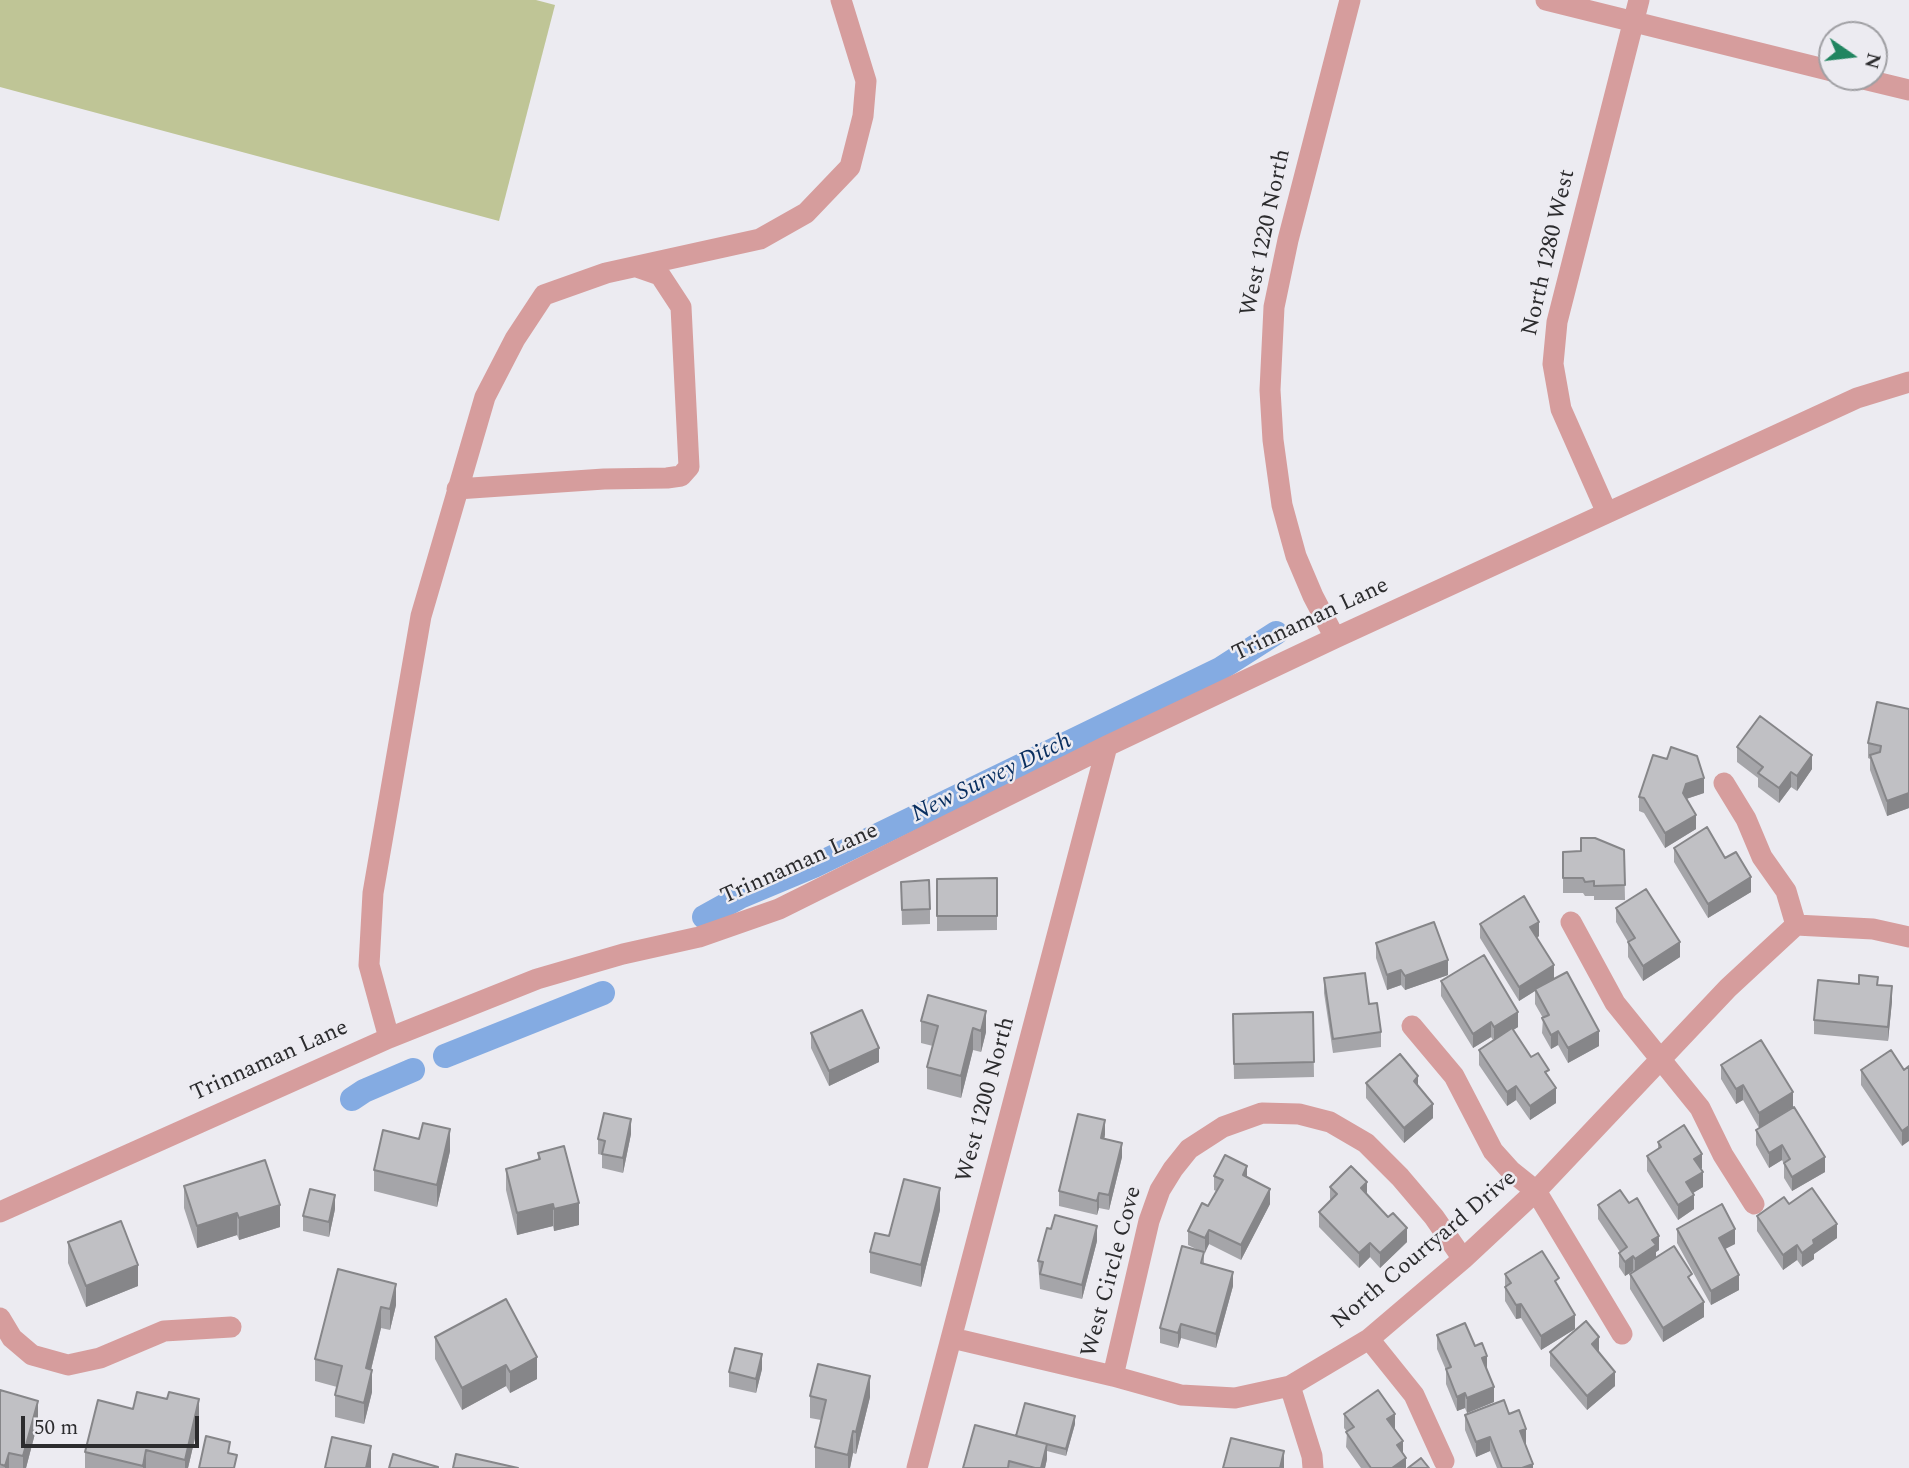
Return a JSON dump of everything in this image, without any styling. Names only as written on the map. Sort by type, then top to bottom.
[{"type":"street","points":[[388,1038],[369,965],[373,893],[421,616],[485,397],[515,339],[544,295],[606,273],[760,239],[806,213],[850,167],[863,116],[866,81],[841,0]]},
{"type":"street","name":"West 1220 North","points":[[1335,638],[1296,556],[1282,505],[1273,440],[1270,390],[1275,307],[1285,254],[1350,0]]},
{"type":"street","points":[[1546,0],[1818,68]]},
{"type":"street","name":"North 1280 West","points":[[1607,513],[1561,410],[1553,364],[1557,322],[1639,0]]},
{"type":"street","points":[[1888,85],[1909,90]]},
{"type":"street","points":[[457,489],[604,479],[667,478],[681,476],[689,467],[681,307],[660,275],[637,267]]},
{"type":"street","name":"Trinnaman Lane","points":[[0,1212],[388,1038],[537,979],[623,954],[699,937],[779,909],[1107,746],[1335,638],[1857,398],[1909,382]]},
{"type":"street","name":"West 1200 North","points":[[917,1468],[1107,746]]},
{"type":"street","points":[[1724,783],[1746,819],[1762,857],[1786,891],[1796,925],[1873,929],[1909,937]]},
{"type":"street","points":[[1571,922],[1615,1003],[1700,1108],[1723,1155],[1754,1204]]},
{"type":"street","name":"North Courtyard Drive","points":[[952,1338],[1181,1395],[1235,1398],[1290,1386],[1369,1339],[1463,1259],[1536,1191],[1728,988],[1796,925]]},
{"type":"street","points":[[1412,1026],[1454,1076],[1493,1151],[1511,1171],[1536,1191],[1622,1334]]},
{"type":"street","name":"West Circle Cove","points":[[1112,1376],[1149,1221],[1160,1190],[1189,1149],[1223,1127],[1262,1113],[1299,1114],[1331,1122],[1366,1143],[1434,1217],[1463,1259]]},
{"type":"street","points":[[0,1318],[12,1338],[32,1355],[68,1365],[100,1358],[164,1331],[231,1327]]},
{"type":"street","points":[[1369,1339],[1414,1395],[1444,1461]]},
{"type":"street","points":[[1290,1386],[1312,1456],[1313,1468]]},
{"type":"green space","points":[[0,0],[536,0],[555,5],[499,221],[0,87]]},
{"type":"building","points":[[1877,702],[1909,709],[1909,793],[1887,801],[1870,755],[1880,752],[1881,746],[1868,743]]},
{"type":"building","points":[[1760,716],[1812,755],[1797,776],[1791,772],[1779,788],[1758,773],[1763,767],[1737,747]]},
{"type":"building","points":[[1671,747],[1697,756],[1704,778],[1686,784],[1683,793],[1696,815],[1665,833],[1644,798],[1639,797],[1653,755],[1667,759]]},
{"type":"building","points":[[1707,827],[1725,858],[1736,852],[1751,877],[1708,904],[1674,848]]},
{"type":"building","points":[[1581,838],[1595,838],[1624,850],[1625,885],[1594,886],[1594,881],[1585,882],[1583,878],[1563,878],[1563,852],[1581,851]]},
{"type":"building","points":[[997,878],[997,916],[937,916],[937,879]]},
{"type":"building","points":[[929,880],[930,909],[902,910],[901,882]]},
{"type":"building","points":[[1646,889],[1680,942],[1643,966],[1628,942],[1635,938],[1616,908]]},
{"type":"building","points":[[1524,896],[1539,922],[1530,927],[1554,965],[1519,987],[1480,924]]},
{"type":"building","points":[[1434,922],[1448,960],[1405,976],[1401,970],[1387,975],[1376,943]]},
{"type":"building","points":[[1484,955],[1518,1012],[1494,1027],[1491,1022],[1473,1034],[1441,981]]},
{"type":"building","points":[[1567,972],[1599,1031],[1568,1048],[1558,1031],[1551,1035],[1542,1018],[1549,1015],[1535,989]]},
{"type":"building","points":[[1365,973],[1369,1004],[1377,1003],[1381,1032],[1333,1039],[1324,978]]},
{"type":"building","points":[[1859,975],[1878,977],[1877,985],[1892,986],[1888,1027],[1814,1020],[1818,980],[1859,984]]},
{"type":"building","points":[[928,995],[986,1011],[981,1031],[973,1028],[961,1076],[927,1067],[938,1026],[921,1021]]},
{"type":"building","points":[[862,1010],[879,1048],[829,1071],[811,1033]]},
{"type":"building","points":[[1313,1012],[1314,1062],[1234,1064],[1233,1014]]},
{"type":"building","points":[[1512,1028],[1531,1057],[1538,1053],[1549,1070],[1545,1072],[1556,1088],[1530,1106],[1516,1086],[1507,1092],[1479,1050]]},
{"type":"building","points":[[1761,1040],[1793,1092],[1759,1113],[1743,1085],[1736,1089],[1721,1065]]},
{"type":"building","points":[[1891,1050],[1904,1070],[1909,1066],[1909,1126],[1902,1131],[1861,1070]]},
{"type":"building","points":[[1400,1054],[1418,1076],[1414,1081],[1433,1104],[1404,1128],[1366,1083]]},
{"type":"building","points":[[1794,1107],[1825,1157],[1792,1177],[1784,1163],[1790,1159],[1782,1145],[1769,1153],[1756,1130]]},
{"type":"building","points":[[604,1113],[631,1119],[623,1158],[602,1154],[605,1141],[598,1139]]},
{"type":"building","points":[[1078,1114],[1105,1120],[1101,1138],[1122,1143],[1109,1195],[1099,1193],[1097,1201],[1059,1191]]},
{"type":"building","points":[[423,1123],[450,1129],[437,1185],[374,1170],[383,1130],[419,1139]]},
{"type":"building","points":[[1684,1125],[1702,1154],[1694,1159],[1703,1172],[1686,1182],[1694,1195],[1678,1205],[1647,1156],[1661,1147],[1658,1142]]},
{"type":"building","points":[[564,1146],[579,1203],[554,1209],[553,1204],[517,1213],[506,1169],[540,1159],[538,1153]]},
{"type":"building","points":[[1225,1155],[1247,1166],[1243,1175],[1270,1189],[1241,1245],[1209,1230],[1205,1238],[1188,1231],[1202,1203],[1208,1206],[1223,1180],[1214,1176]]},
{"type":"building","points":[[265,1160],[280,1205],[239,1218],[237,1213],[197,1226],[184,1186]]},
{"type":"building","points":[[1351,1166],[1367,1182],[1361,1188],[1388,1217],[1393,1213],[1407,1228],[1380,1253],[1370,1243],[1359,1253],[1319,1212],[1337,1194],[1330,1187]]},
{"type":"building","points":[[904,1179],[940,1188],[921,1265],[870,1252],[875,1233],[889,1236]]},
{"type":"building","points":[[1812,1188],[1837,1224],[1813,1240],[1814,1244],[1802,1253],[1797,1245],[1783,1255],[1757,1216],[1784,1197],[1789,1204]]},
{"type":"building","points":[[310,1189],[335,1195],[329,1222],[303,1216]]},
{"type":"building","points":[[1620,1190],[1629,1203],[1637,1198],[1659,1236],[1652,1240],[1656,1245],[1635,1259],[1633,1256],[1625,1262],[1619,1253],[1627,1247],[1598,1205]]},
{"type":"building","points":[[1722,1204],[1735,1229],[1719,1238],[1739,1275],[1711,1291],[1677,1229]]},
{"type":"building","points":[[1055,1215],[1097,1226],[1082,1285],[1040,1274],[1043,1262],[1038,1261],[1047,1228],[1051,1229]]},
{"type":"building","points":[[121,1221],[138,1265],[86,1286],[68,1242]]},
{"type":"building","points":[[1182,1246],[1204,1252],[1201,1263],[1233,1272],[1216,1334],[1181,1324],[1178,1333],[1160,1328]]},
{"type":"building","points":[[1674,1246],[1692,1274],[1688,1277],[1704,1302],[1663,1328],[1630,1274]]},
{"type":"building","points":[[1542,1251],[1559,1278],[1555,1281],[1575,1315],[1541,1336],[1521,1304],[1516,1305],[1505,1287],[1511,1283],[1505,1274]]},
{"type":"building","points":[[338,1269],[396,1284],[390,1309],[381,1307],[366,1368],[372,1370],[364,1403],[335,1395],[342,1366],[315,1359]]},
{"type":"building","points":[[506,1299],[537,1357],[510,1372],[506,1365],[462,1388],[435,1337]]},
{"type":"building","points":[[1586,1321],[1599,1337],[1592,1344],[1615,1372],[1587,1396],[1550,1352]]},
{"type":"building","points":[[1465,1323],[1475,1346],[1482,1343],[1487,1356],[1482,1358],[1494,1387],[1467,1398],[1465,1393],[1457,1397],[1446,1369],[1451,1367],[1437,1335]]},
{"type":"building","points":[[735,1348],[762,1354],[756,1379],[729,1372]]},
{"type":"building","points":[[818,1364],[870,1376],[848,1455],[815,1447],[826,1400],[810,1396]]},
{"type":"building","points":[[0,1390],[38,1401],[23,1456],[9,1453],[5,1466],[0,1464]]},
{"type":"building","points":[[1378,1390],[1395,1414],[1387,1419],[1403,1441],[1397,1445],[1406,1458],[1392,1468],[1371,1468],[1346,1432],[1354,1427],[1344,1414]]},
{"type":"building","points":[[137,1392],[167,1399],[169,1392],[199,1399],[185,1460],[146,1450],[143,1466],[85,1452],[98,1400],[133,1409]]},
{"type":"building","points":[[1504,1400],[1509,1414],[1519,1410],[1526,1429],[1520,1431],[1533,1464],[1522,1468],[1502,1468],[1490,1437],[1476,1442],[1465,1415]]},
{"type":"building","points":[[1025,1403],[1075,1416],[1066,1449],[1016,1436]]},
{"type":"building","points":[[975,1425],[1047,1444],[1041,1468],[1009,1461],[1008,1468],[963,1468]]},
{"type":"building","points":[[206,1436],[230,1442],[228,1453],[237,1455],[234,1468],[199,1468]]},
{"type":"building","points":[[332,1437],[371,1446],[366,1468],[325,1468]]},
{"type":"building","points":[[1231,1438],[1284,1451],[1280,1468],[1223,1468]]},
{"type":"building","points":[[393,1454],[438,1467],[438,1468],[389,1468]]},
{"type":"building","points":[[456,1454],[518,1468],[453,1468]]},
{"type":"building","points":[[1421,1458],[1429,1468],[1408,1468]]},
{"type":"waterway","name":"New Survey Ditch","points":[[704,917],[740,897],[814,866],[1220,669],[1276,633]]},
{"type":"waterway","name":"New Survey Ditch","points":[[445,1056],[603,993]]},
{"type":"waterway","name":"New Survey Ditch","points":[[352,1099],[413,1070]]}]
